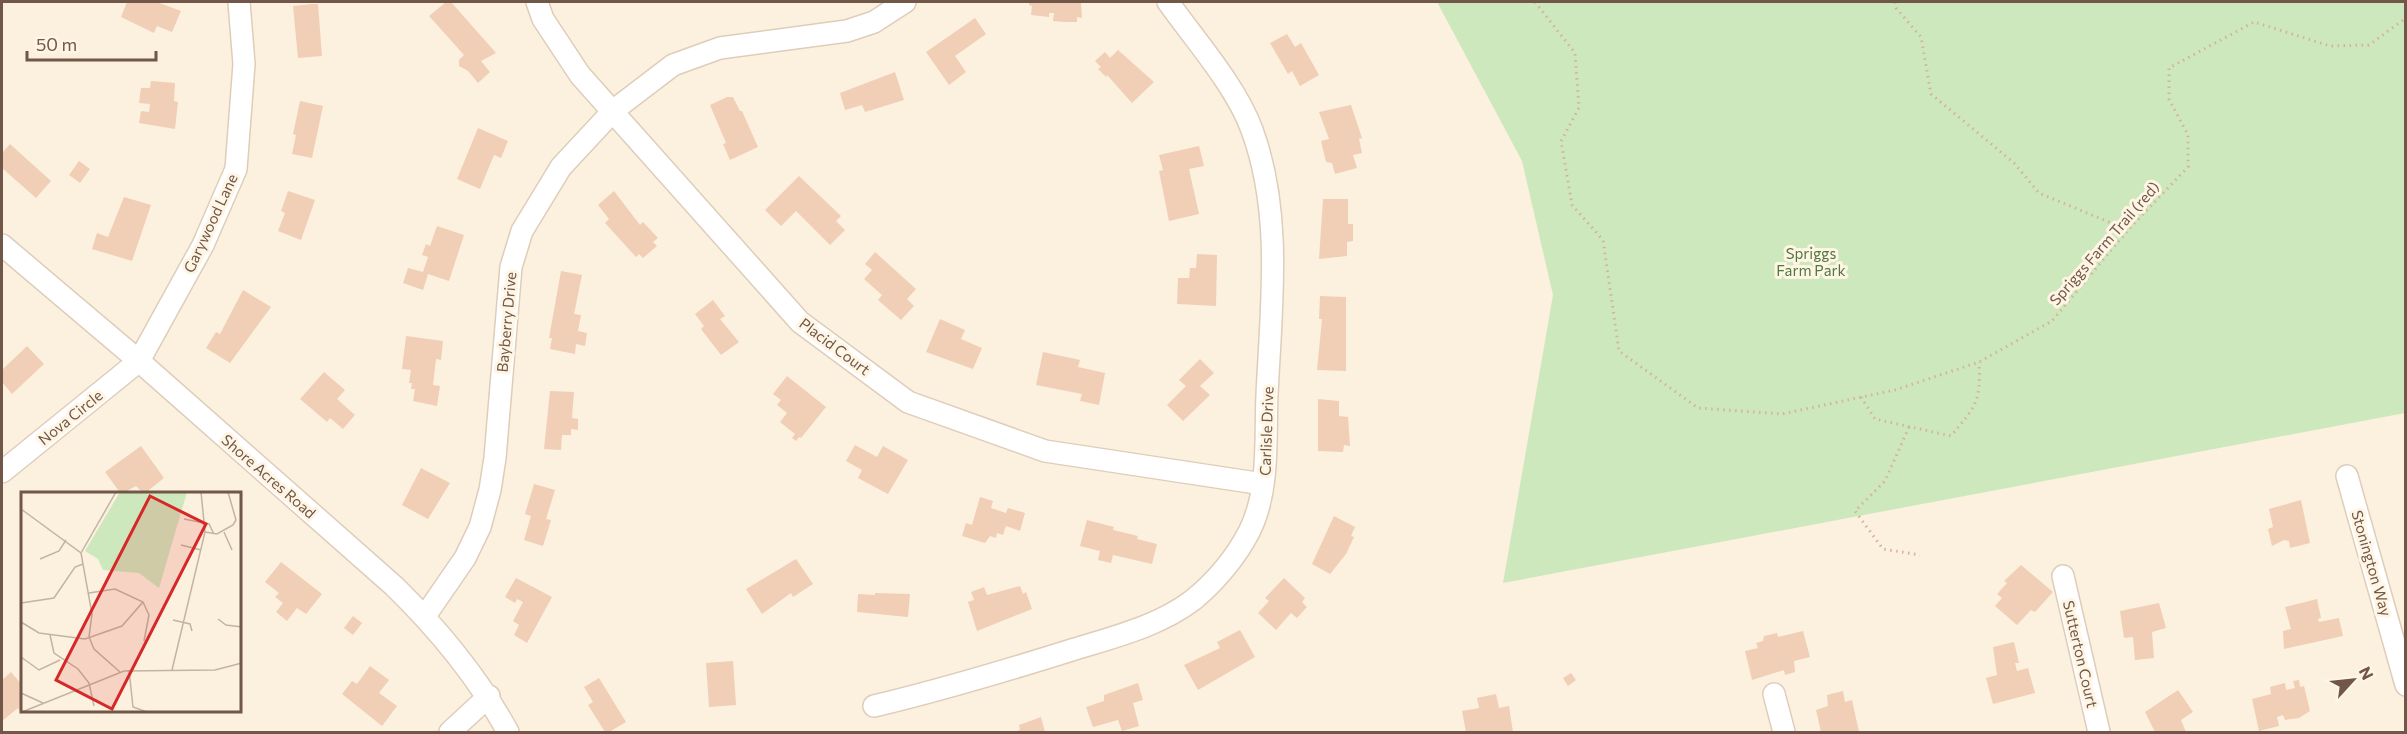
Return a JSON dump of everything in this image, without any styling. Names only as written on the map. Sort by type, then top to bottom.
[{"type":"street","name":"Garywood Lane","points":[[139,361],[203,245],[236,168],[244,64],[239,2]]},
{"type":"street","name":"Placid Court","points":[[537,2],[543,19],[580,75],[614,110],[800,322],[908,402],[1045,451],[1263,484]]},
{"type":"street","name":"Bayberry Drive","points":[[425,616],[465,558],[480,527],[490,490],[495,458],[506,300],[511,267],[522,231],[561,168],[614,110],[654,78],[699,54],[720,48],[847,31],[874,22],[905,2]]},
{"type":"street","name":"Carlisle Drive","points":[[874,706],[959,686],[1129,632],[1167,616],[1192,600],[1225,568],[1250,530],[1263,484],[1272,265],[1271,214],[1264,172],[1251,128],[1228,87],[1168,2]]},
{"type":"street","name":"Shore Acres Road","points":[[2,245],[139,361],[425,616],[489,696],[508,732]]},
{"type":"street","name":"Nova Circle","points":[[2,472],[139,361]]},
{"type":"street","name":"Stonington Way","points":[[2347,476],[2406,685]]},
{"type":"street","name":"Sutterton Court","points":[[2063,576],[2099,732]]},
{"type":"street","points":[[1774,694],[1784,732]]},
{"type":"street","points":[[450,732],[489,696]]},
{"type":"path","name":"Spriggs Farm Trail (red)","points":[[1535,2],[1575,53],[1579,108],[1562,141],[1572,206],[1603,240],[1618,351],[1698,408],[1782,414],[1895,390],[1979,362],[2052,321],[2128,230],[2188,167],[2188,135],[2169,99],[2169,68],[2254,22],[2330,46],[2369,45],[2406,18]]},
{"type":"path","points":[[1895,2],[1896,8],[1921,37],[1931,94],[2014,164],[2039,193],[2128,230]]},
{"type":"path","points":[[1861,397],[1875,418],[1951,436],[1976,406],[1980,385],[1979,362]]},
{"type":"path","points":[[1909,427],[1886,481],[1855,511],[1883,549],[1920,555]]},
{"type":"green space","name":"Spriggs Farm Park","points":[[1437,2],[2405,2],[2405,413],[1503,583],[1553,295],[1522,161]]},
{"type":"building","points":[[127,2],[157,2],[181,11],[172,32],[157,26],[154,33],[121,17]]},
{"type":"building","points":[[446,2],[451,2],[496,53],[481,61],[490,72],[478,83],[468,71],[459,66],[459,60],[464,55],[429,16]]},
{"type":"building","points":[[1029,2],[1081,2],[1082,18],[1077,17],[1077,22],[1065,22],[1053,21],[1054,13],[1049,13],[1049,17],[1031,15],[1032,6]]},
{"type":"building","points":[[318,4],[322,56],[298,58],[293,6]]},
{"type":"building","points":[[975,18],[986,34],[955,56],[966,72],[949,85],[926,52]]},
{"type":"building","points":[[1287,34],[1295,47],[1301,43],[1319,75],[1300,86],[1292,71],[1288,74],[1270,43]]},
{"type":"building","points":[[1118,50],[1154,82],[1132,103],[1107,75],[1106,77],[1098,69],[1101,67],[1095,61],[1105,52],[1110,58]]},
{"type":"building","points":[[895,72],[904,100],[865,112],[862,105],[845,110],[840,93]]},
{"type":"building","points":[[151,81],[175,83],[174,101],[178,102],[175,129],[139,123],[141,111],[149,112],[150,104],[139,103],[141,88],[150,88]]},
{"type":"building","points":[[727,97],[733,97],[742,111],[758,147],[730,160],[723,144],[726,143],[710,105]]},
{"type":"building","points":[[300,101],[323,106],[312,158],[292,154],[296,135],[293,134]]},
{"type":"building","points":[[1351,105],[1362,138],[1359,139],[1362,153],[1353,155],[1357,168],[1335,174],[1332,163],[1326,162],[1321,141],[1329,139],[1319,112]]},
{"type":"building","points":[[478,128],[508,141],[501,158],[494,155],[480,189],[457,179]]},
{"type":"building","points":[[10,144],[51,181],[36,198],[2,168],[2,153]]},
{"type":"building","points":[[1199,146],[1204,166],[1189,169],[1199,214],[1169,221],[1159,171],[1163,170],[1159,155]]},
{"type":"building","points":[[79,161],[90,169],[80,183],[69,175]]},
{"type":"building","points":[[799,176],[841,216],[836,221],[845,230],[830,245],[796,211],[781,226],[765,210]]},
{"type":"building","points":[[288,191],[315,200],[301,240],[278,231],[285,213],[281,211]]},
{"type":"building","points":[[614,191],[640,225],[643,222],[658,238],[653,242],[657,246],[643,258],[639,254],[636,257],[605,223],[609,219],[598,205]]},
{"type":"building","points":[[124,197],[151,205],[132,261],[92,249],[97,233],[108,237]]},
{"type":"building","points":[[1323,199],[1348,199],[1348,224],[1353,224],[1353,241],[1347,242],[1347,256],[1319,259]]},
{"type":"building","points":[[437,226],[464,235],[449,281],[428,274],[423,290],[403,283],[408,268],[423,272],[428,257],[422,255],[426,244],[430,246]]},
{"type":"building","points":[[875,252],[916,289],[907,299],[914,306],[901,320],[878,300],[882,295],[864,279],[872,270],[865,264]]},
{"type":"building","points":[[1197,254],[1217,255],[1216,306],[1177,304],[1178,278],[1189,278],[1190,268],[1196,268]]},
{"type":"building","points":[[561,271],[582,275],[574,314],[581,315],[578,331],[587,333],[585,346],[576,344],[575,354],[550,349],[552,338],[549,338]]},
{"type":"building","points":[[243,290],[271,307],[230,363],[206,348],[216,332],[220,334]]},
{"type":"building","points":[[1320,296],[1346,297],[1346,371],[1317,370],[1322,319],[1319,319]]},
{"type":"building","points":[[713,300],[725,316],[720,319],[739,342],[721,355],[701,329],[704,326],[695,314]]},
{"type":"building","points":[[940,319],[965,330],[961,339],[982,348],[973,369],[926,352]]},
{"type":"building","points":[[406,336],[443,341],[441,360],[436,359],[433,385],[440,386],[437,406],[413,401],[415,389],[411,389],[412,383],[409,383],[411,370],[402,369]]},
{"type":"building","points":[[27,346],[44,364],[12,394],[2,382],[2,370]]},
{"type":"building","points":[[1043,352],[1080,360],[1078,367],[1105,373],[1099,405],[1080,401],[1082,394],[1036,385]]},
{"type":"building","points":[[1200,359],[1214,373],[1200,386],[1210,395],[1183,421],[1167,405],[1186,386],[1179,380]]},
{"type":"building","points":[[324,372],[345,390],[337,399],[355,415],[343,429],[330,418],[327,422],[300,399]]},
{"type":"building","points":[[787,376],[826,407],[796,441],[792,438],[795,434],[780,422],[787,413],[777,405],[781,400],[773,394]]},
{"type":"building","points":[[550,391],[574,392],[572,418],[578,419],[578,430],[571,429],[571,435],[562,435],[561,450],[544,449]]},
{"type":"building","points":[[1318,399],[1339,401],[1339,416],[1348,417],[1350,446],[1344,445],[1343,452],[1318,451]]},
{"type":"building","points":[[855,445],[877,457],[883,446],[908,460],[888,494],[858,478],[862,470],[846,461]]},
{"type":"building","points":[[141,446],[164,478],[146,492],[142,492],[136,486],[120,492],[105,472]]},
{"type":"building","points":[[421,468],[450,483],[428,519],[402,505]]},
{"type":"building","points":[[534,484],[555,490],[546,519],[551,520],[543,546],[524,540],[531,516],[525,514]]},
{"type":"building","points":[[980,497],[993,501],[991,508],[1006,513],[1008,508],[1025,513],[1020,531],[1006,526],[1003,535],[997,533],[996,538],[990,536],[985,543],[962,536],[966,523],[972,525]]},
{"type":"building","points":[[2301,500],[2310,543],[2290,548],[2289,541],[2284,540],[2272,546],[2268,529],[2273,527],[2269,509]]},
{"type":"building","points":[[1334,516],[1355,527],[1351,536],[1354,537],[1346,554],[1330,574],[1312,564]]},
{"type":"building","points":[[1087,520],[1114,527],[1113,530],[1138,536],[1137,539],[1157,544],[1152,564],[1113,555],[1111,563],[1098,560],[1100,551],[1080,546]]},
{"type":"building","points":[[796,559],[813,584],[793,597],[791,593],[762,614],[746,589]]},
{"type":"building","points":[[281,562],[322,594],[306,614],[297,608],[287,621],[276,612],[283,603],[275,597],[279,593],[265,582]]},
{"type":"building","points":[[2021,565],[2053,592],[2035,612],[2031,610],[2017,625],[1995,606],[2002,598],[1997,594],[2007,583],[2004,581]]},
{"type":"building","points":[[516,578],[552,597],[527,643],[514,635],[519,625],[513,621],[523,602],[517,599],[515,603],[505,597]]},
{"type":"building","points":[[1284,578],[1305,598],[1302,602],[1307,607],[1297,618],[1291,613],[1276,630],[1258,613],[1269,601],[1265,598]]},
{"type":"building","points":[[1020,586],[1023,594],[1026,592],[1032,609],[977,631],[968,602],[974,600],[971,592],[984,587],[987,595]]},
{"type":"building","points":[[875,593],[910,594],[908,617],[857,612],[858,594],[875,595]]},
{"type":"building","points":[[2317,599],[2321,618],[2318,619],[2319,622],[2339,618],[2343,636],[2284,649],[2283,631],[2291,629],[2285,607]]},
{"type":"building","points":[[2159,603],[2166,628],[2152,632],[2154,658],[2135,660],[2133,637],[2124,638],[2120,611]]},
{"type":"building","points":[[353,616],[362,623],[353,635],[344,628]]},
{"type":"building","points":[[1240,630],[1255,657],[1198,690],[1184,665],[1220,648],[1217,642]]},
{"type":"building","points":[[1803,631],[1810,657],[1794,661],[1795,672],[1785,675],[1784,670],[1752,680],[1745,651],[1758,648],[1756,643],[1763,641],[1764,636],[1777,633],[1778,637]]},
{"type":"building","points":[[2014,642],[2019,663],[2015,663],[2017,671],[2028,668],[2035,693],[1993,704],[1986,678],[1997,675],[1993,647]]},
{"type":"building","points":[[733,661],[736,705],[709,707],[706,663]]},
{"type":"building","points":[[370,666],[389,680],[379,693],[397,706],[382,726],[342,694],[352,681],[357,684]]},
{"type":"building","points":[[11,672],[21,684],[21,712],[18,708],[2,721],[2,680]]},
{"type":"building","points":[[1571,673],[1576,680],[1568,686],[1563,678]]},
{"type":"building","points":[[599,678],[626,722],[609,732],[605,732],[588,705],[593,702],[584,687]]},
{"type":"building","points":[[2299,680],[2300,687],[2304,686],[2310,711],[2299,718],[2285,720],[2283,715],[2277,717],[2279,726],[2259,731],[2252,699],[2271,694],[2270,687],[2285,683],[2286,690],[2295,688],[2293,681]]},
{"type":"building","points":[[1138,683],[1143,700],[1133,703],[1139,726],[1122,731],[1118,720],[1093,727],[1086,707],[1104,701],[1104,695]]},
{"type":"building","points":[[2178,690],[2193,712],[2181,720],[2186,732],[2155,732],[2145,712]]},
{"type":"building","points":[[1843,691],[1845,702],[1852,700],[1859,732],[1821,732],[1816,710],[1828,706],[1827,695]]},
{"type":"building","points":[[1496,694],[1499,708],[1509,706],[1513,732],[1466,732],[1462,711],[1479,708],[1477,698]]},
{"type":"building","points":[[1041,717],[1045,732],[1014,732],[1020,730],[1019,725]]}]
